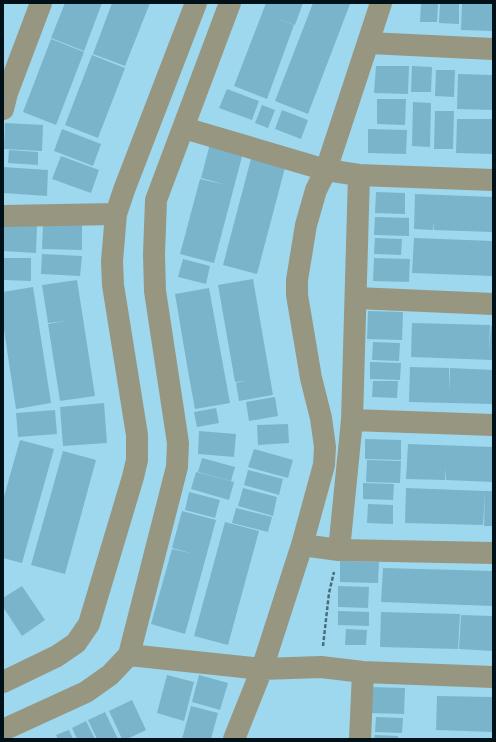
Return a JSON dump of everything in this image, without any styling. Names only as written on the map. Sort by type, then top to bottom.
[{"type":"street","points":[[4,98],[41,3]]},
{"type":"street","points":[[3,682],[57,656],[76,643],[89,624],[133,477],[136,460],[137,435],[113,285],[112,261],[116,214],[196,3]]},
{"type":"street","points":[[3,730],[86,692],[110,675],[129,655],[177,467],[178,443],[156,291],[154,254],[156,200],[230,3]]},
{"type":"street","points":[[234,739],[262,669],[302,545],[324,465],[325,446],[321,418],[311,378],[297,295],[297,280],[306,226],[316,190],[326,170],[381,3]]},
{"type":"street","points":[[369,43],[493,49]]},
{"type":"street","points":[[184,128],[326,170],[359,175],[493,180]]},
{"type":"street","points":[[339,550],[352,420],[359,175]]},
{"type":"street","points":[[3,216],[116,214]]},
{"type":"street","points":[[356,298],[493,304]]},
{"type":"street","points":[[352,420],[493,426]]},
{"type":"street","points":[[302,545],[339,550],[493,553]]},
{"type":"street","points":[[129,655],[262,669],[321,667],[363,672],[493,677]]},
{"type":"street","points":[[360,739],[363,672]]},
{"type":"path","points":[[321,667],[329,593],[339,550]]},
{"type":"building","points":[[65,3],[102,3],[84,51],[51,38]]},
{"type":"building","points":[[112,3],[150,3],[125,66],[93,54]]},
{"type":"building","points":[[266,3],[303,3],[295,25],[271,16],[294,25],[267,99],[234,86]]},
{"type":"building","points":[[313,3],[350,4],[308,114],[275,101]]},
{"type":"building","points":[[421,3],[438,3],[437,22],[420,22]]},
{"type":"building","points":[[440,3],[459,3],[459,24],[439,23]]},
{"type":"building","points":[[462,3],[493,3],[493,31],[461,30]]},
{"type":"building","points":[[51,39],[84,52],[56,125],[23,112]]},
{"type":"building","points":[[92,55],[125,68],[98,138],[65,125]]},
{"type":"building","points":[[376,66],[409,66],[408,94],[374,93]]},
{"type":"building","points":[[412,66],[432,67],[431,92],[411,92]]},
{"type":"building","points":[[436,70],[455,70],[454,97],[435,96]]},
{"type":"building","points":[[458,74],[493,75],[493,110],[457,109]]},
{"type":"building","points":[[227,89],[259,101],[252,120],[219,108]]},
{"type":"building","points":[[377,99],[406,99],[405,125],[377,124]]},
{"type":"building","points":[[413,102],[431,103],[430,147],[412,146]]},
{"type":"building","points":[[262,105],[275,110],[268,128],[255,123]]},
{"type":"building","points":[[282,110],[308,120],[301,139],[275,129]]},
{"type":"building","points":[[435,111],[454,111],[453,149],[434,149]]},
{"type":"building","points":[[457,119],[493,119],[493,154],[456,153]]},
{"type":"building","points":[[5,123],[43,125],[42,151],[4,149]]},
{"type":"building","points":[[62,129],[101,144],[93,166],[54,151]]},
{"type":"building","points":[[368,129],[407,130],[406,154],[368,153]]},
{"type":"building","points":[[211,140],[244,149],[214,263],[180,254],[200,179],[227,185],[201,178]]},
{"type":"building","points":[[9,150],[38,152],[38,165],[8,163]]},
{"type":"building","points":[[253,151],[287,160],[257,274],[223,265]]},
{"type":"building","points":[[61,156],[99,170],[91,193],[52,179]]},
{"type":"building","points":[[3,167],[48,170],[47,196],[3,193]]},
{"type":"building","points":[[376,192],[405,193],[405,214],[375,213]]},
{"type":"building","points":[[415,194],[493,197],[492,232],[434,230],[433,222],[433,230],[414,229]]},
{"type":"building","points":[[375,217],[409,218],[409,236],[374,235]]},
{"type":"building","points":[[43,223],[82,224],[82,250],[42,249]]},
{"type":"building","points":[[3,224],[37,225],[36,253],[3,251]]},
{"type":"building","points":[[375,238],[402,239],[401,255],[374,254]]},
{"type":"building","points":[[414,238],[493,241],[493,276],[412,273]]},
{"type":"building","points":[[42,254],[82,256],[80,276],[41,274]]},
{"type":"building","points":[[3,258],[31,258],[31,281],[3,280]]},
{"type":"building","points":[[374,258],[410,259],[409,282],[373,281]]},
{"type":"building","points":[[183,259],[210,266],[206,284],[178,277]]},
{"type":"building","points":[[253,279],[273,395],[239,401],[236,383],[245,381],[235,382],[218,285]]},
{"type":"building","points":[[77,280],[95,396],[60,401],[48,324],[65,321],[48,323],[42,285]]},
{"type":"building","points":[[33,287],[51,403],[16,409],[3,322],[3,292]]},
{"type":"building","points":[[209,288],[223,365],[188,371],[175,294]]},
{"type":"building","points":[[368,311],[403,312],[402,340],[367,339]]},
{"type":"building","points":[[412,323],[490,325],[489,351],[491,326],[493,326],[493,360],[411,357]]},
{"type":"building","points":[[373,342],[400,343],[399,361],[372,360]]},
{"type":"building","points":[[370,362],[401,363],[400,380],[370,379]]},
{"type":"building","points":[[223,365],[230,403],[195,409],[188,371]]},
{"type":"building","points":[[410,367],[449,368],[449,393],[450,368],[493,370],[493,404],[409,402]]},
{"type":"building","points":[[373,381],[398,381],[397,398],[372,397]]},
{"type":"building","points":[[275,397],[278,416],[249,421],[246,402]]},
{"type":"building","points":[[104,403],[107,443],[63,446],[60,407]]},
{"type":"building","points":[[216,408],[219,423],[197,427],[194,412]]},
{"type":"building","points":[[55,410],[57,434],[18,437],[16,413]]},
{"type":"building","points":[[288,424],[289,443],[258,445],[257,425]]},
{"type":"building","points":[[199,431],[236,434],[234,457],[198,454]]},
{"type":"building","points":[[365,439],[401,440],[401,460],[365,459]]},
{"type":"building","points":[[20,440],[54,449],[22,563],[3,558],[3,500]]},
{"type":"building","points":[[408,444],[493,447],[493,482],[446,480],[446,468],[445,480],[406,479]]},
{"type":"building","points":[[254,449],[293,460],[288,478],[248,467]]},
{"type":"building","points":[[63,451],[96,460],[65,574],[31,565]]},
{"type":"building","points":[[202,458],[235,467],[231,481],[198,472]]},
{"type":"building","points":[[367,460],[401,461],[400,483],[366,482]]},
{"type":"building","points":[[248,470],[283,479],[279,495],[244,485]]},
{"type":"building","points":[[196,472],[234,482],[229,500],[191,489]]},
{"type":"building","points":[[363,483],[394,484],[393,500],[363,499]]},
{"type":"building","points":[[243,488],[277,497],[273,516],[238,506]]},
{"type":"building","points":[[406,488],[485,491],[483,525],[405,523]]},
{"type":"building","points":[[485,491],[493,491],[493,526],[484,526]]},
{"type":"building","points":[[189,492],[220,500],[215,518],[185,510]]},
{"type":"building","points":[[368,504],[393,505],[393,524],[367,523]]},
{"type":"building","points":[[236,508],[272,517],[268,532],[232,523]]},
{"type":"building","points":[[182,511],[216,520],[185,634],[151,624],[172,549],[194,554],[172,548]]},
{"type":"building","points":[[225,522],[259,531],[228,645],[194,636]]},
{"type":"building","points":[[340,561],[379,562],[378,583],[340,582]]},
{"type":"building","points":[[383,568],[493,571],[493,606],[381,602]]},
{"type":"building","points":[[22,586],[45,620],[22,636],[3,607],[3,598]]},
{"type":"building","points":[[338,586],[369,587],[368,608],[338,607]]},
{"type":"building","points":[[338,611],[369,612],[369,626],[338,625]]},
{"type":"building","points":[[381,612],[460,614],[458,649],[380,647]]},
{"type":"building","points":[[461,615],[493,616],[493,651],[459,649]]},
{"type":"building","points":[[346,629],[367,630],[366,645],[345,645]]},
{"type":"building","points":[[167,675],[194,682],[184,721],[157,713]]},
{"type":"building","points":[[199,675],[228,683],[220,710],[192,702]]},
{"type":"building","points":[[370,687],[405,688],[404,714],[369,713]]},
{"type":"building","points":[[437,696],[493,697],[493,732],[436,730]]},
{"type":"building","points":[[132,700],[146,730],[127,739],[122,739],[109,711]]},
{"type":"building","points":[[191,706],[218,713],[211,739],[182,739]]},
{"type":"building","points":[[105,712],[118,739],[97,739],[88,720]]},
{"type":"building","points":[[376,717],[403,718],[402,733],[375,732]]},
{"type":"building","points":[[86,721],[95,739],[77,739],[72,728]]},
{"type":"building","points":[[69,730],[73,739],[58,739],[56,735]]},
{"type":"building","points":[[375,735],[398,736],[398,739],[374,739]]}]
